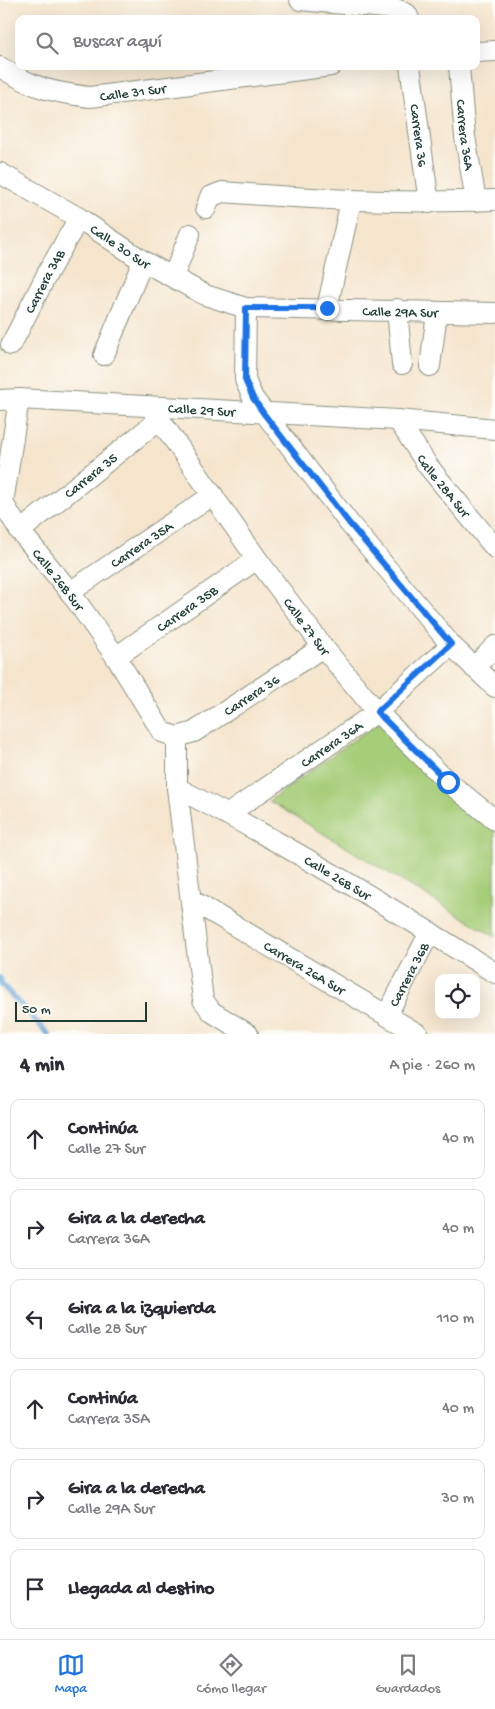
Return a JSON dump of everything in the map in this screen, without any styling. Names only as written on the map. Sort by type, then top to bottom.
[{"type":"street","points":[[300,0],[396,9],[406,15]]},
{"type":"street","points":[[480,52],[495,51]]},
{"type":"street","name":"Calle 31 Sur","points":[[0,67],[28,84],[61,94],[90,97],[300,70]]},
{"type":"street","name":"Carrera 36","points":[[411,70],[429,203]]},
{"type":"street","name":"Carrera 36A","points":[[459,70],[464,137],[486,201]]},
{"type":"street","name":"Calle 30 Sur","points":[[0,173],[79,218],[143,261],[205,295],[246,308]]},
{"type":"street","points":[[211,201],[222,192],[352,201],[429,203],[486,201]]},
{"type":"street","points":[[327,308],[352,201]]},
{"type":"street","name":"Carrera 34B","points":[[11,344],[48,272],[79,218]]},
{"type":"street","points":[[173,277],[190,234]]},
{"type":"street","points":[[104,355],[143,261]]},
{"type":"street","points":[[246,308],[245,380],[253,398],[349,523],[451,644],[495,687]]},
{"type":"street","name":"Calle 29A Sur","points":[[246,308],[327,308],[495,313]]},
{"type":"street","points":[[397,310],[401,335],[402,364]]},
{"type":"street","points":[[430,366],[437,312]]},
{"type":"street","points":[[401,335],[433,339]]},
{"type":"street","name":"Calle 29 Sur","points":[[9,400],[156,413],[264,414],[398,420],[495,429]]},
{"type":"street","name":"Calle 26B Sur","points":[[9,400],[3,503],[20,531],[70,592],[116,657],[162,732],[177,737]]},
{"type":"street","name":"Calle 27 Sur","points":[[156,413],[257,559],[323,647],[377,712],[448,782],[495,820]]},
{"type":"street","name":"Carrera 35","points":[[20,531],[156,413]]},
{"type":"street","name":"Calle 28A Sur","points":[[398,420],[428,466],[495,548]]},
{"type":"street","name":"Carrera 35A","points":[[70,592],[213,495]]},
{"type":"street","name":"Carrera 35B","points":[[116,657],[257,559]]},
{"type":"street","name":"Carrera 36A","points":[[228,814],[377,712],[451,644]]},
{"type":"street","points":[[474,668],[495,646]]},
{"type":"street","name":"Carrera 36","points":[[177,737],[194,732],[323,647]]},
{"type":"street","points":[[177,737],[178,788],[193,900],[203,1000],[212,1012],[248,1034]]},
{"type":"street","name":"Calle 26B Sur","points":[[178,788],[228,814],[430,932],[495,973]]},
{"type":"street","name":"Carrera 26A Sur","points":[[193,900],[418,1034]]},
{"type":"street","name":"Carrera 36B","points":[[386,1015],[430,932]]},
{"type":"green space","points":[[380,721],[495,823],[495,937],[269,801]]},
{"type":"waterway","points":[[0,978],[2,985],[48,1034]]},
{"type":"route","points":[[327,308],[246,308],[245,380],[253,398],[264,414],[349,523],[451,644],[377,712],[448,782]]}]
